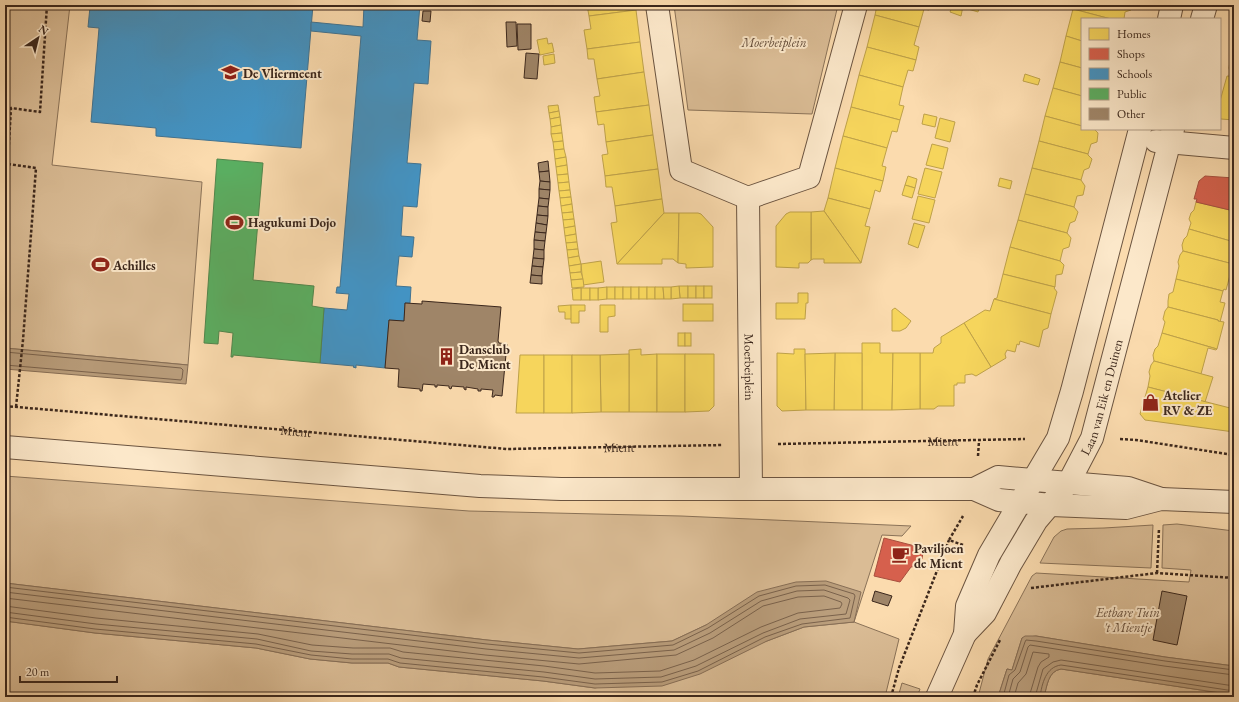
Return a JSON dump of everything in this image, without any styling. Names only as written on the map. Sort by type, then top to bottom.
[{"type":"street","points":[[657,5],[681,170],[748,198],[809,177],[856,5]]},
{"type":"street","points":[[1169,18],[1172,5]]},
{"type":"street","points":[[1202,18],[1206,5]]},
{"type":"street","points":[[1138,134],[1171,136],[1234,148]]},
{"type":"street","name":"Laan van Eik en Duinen","points":[[965,634],[967,606],[989,555],[1058,438],[1072,391],[1138,134]]},
{"type":"street","name":"Laan van Eik en Duinen","points":[[937,697],[965,634],[985,613],[1011,563],[1036,521],[1069,482],[1092,438],[1171,136]]},
{"type":"street","name":"Moerbeiplein","points":[[748,198],[751,488]]},
{"type":"street","points":[[5,447],[480,486],[561,489],[974,489],[999,500],[1021,503],[1126,508],[1161,499]]},
{"type":"street","points":[[974,489],[998,477],[1128,488],[1161,499],[1234,502]]},
{"type":"path","points":[[5,210],[11,108],[40,112],[47,5]]},
{"type":"path","points":[[8,164],[36,168],[23,340],[16,407]]},
{"type":"path","name":"Mient","points":[[5,406],[507,449],[979,441],[1058,438]]},
{"type":"path","points":[[1092,438],[1136,440],[1234,455]]},
{"type":"path","points":[[891,697],[899,668],[949,540],[968,506],[974,489]]},
{"type":"path","points":[[1157,573],[1160,521]]},
{"type":"path","points":[[949,540],[989,555]]},
{"type":"path","points":[[1011,563],[1028,588],[1157,573],[1234,578]]},
{"type":"path","points":[[973,697],[977,685],[1002,636]]},
{"type":"path","points":[[69,692],[69,697]]},
{"type":"green space","name":"Achilles","points":[[5,5],[70,5],[52,165],[202,182],[188,365],[5,348]]},
{"type":"green space","points":[[674,5],[838,5],[812,114],[688,110]]},
{"type":"green space","points":[[5,476],[469,511],[681,516],[911,526],[902,536],[882,535],[854,622],[706,625],[672,641],[578,649],[487,640],[5,583]]},
{"type":"green space","name":"Eetbare Tuin 't Mientje","points":[[1177,524],[1234,531],[1234,666],[1165,657],[1036,636],[1022,638],[1012,670],[1007,669],[998,697],[978,697],[988,659],[1032,576],[1036,573],[1189,582],[1191,570],[1162,568],[1163,525]]},
{"type":"green space","points":[[1153,525],[1151,568],[1040,563],[1054,537],[1061,531],[1067,529]]},
{"type":"green space","points":[[5,621],[95,633],[256,648],[310,659],[352,663],[388,663],[399,667],[543,681],[595,688],[767,641],[804,627],[854,622],[899,639],[885,697],[5,697]]},
{"type":"green space","points":[[1061,669],[1234,695],[1234,697],[1044,697],[1047,684],[1051,676],[1057,670]]},
{"type":"green space","points":[[902,683],[920,689],[917,697],[898,697]]},
{"type":"water","points":[[5,348],[188,365],[186,384],[5,369]]},
{"type":"water","points":[[826,581],[861,592],[854,622],[804,627],[767,641],[700,674],[662,686],[595,688],[543,681],[399,667],[388,663],[352,663],[310,659],[256,648],[95,633],[5,621],[5,583],[487,640],[578,649],[672,641],[706,625],[757,592],[796,582]]},
{"type":"water","points":[[1025,636],[1036,636],[1165,657],[1234,666],[1234,695],[1061,669],[1057,670],[1051,676],[1047,684],[1044,697],[998,697],[1007,669],[1012,670],[1022,638]]},
{"type":"building: Homes","points":[[587,5],[635,5],[636,10],[589,16]]},
{"type":"building: Homes","points":[[877,5],[930,5],[929,10],[924,9],[919,27],[875,15]]},
{"type":"building: Homes","points":[[953,5],[963,6],[961,16],[950,12]]},
{"type":"building: Homes","points":[[970,5],[980,5],[978,12],[968,9]]},
{"type":"building: Homes","points":[[1075,5],[1132,5],[1131,10],[1125,12],[1124,18],[1107,18],[1073,9]]},
{"type":"building: Homes","points":[[1073,9],[1107,18],[1081,18],[1081,41],[1066,36]]},
{"type":"building: Homes","points":[[636,10],[640,42],[587,49],[584,30],[591,29],[589,16]]},
{"type":"building: Homes","points":[[875,15],[919,27],[914,45],[919,47],[916,60],[867,47]]},
{"type":"building: Homes","points":[[1066,36],[1081,41],[1081,68],[1060,62]]},
{"type":"building: Homes","points":[[547,38],[548,44],[552,43],[554,52],[540,55],[537,40]]},
{"type":"building: Homes","points":[[640,42],[644,72],[597,79],[594,59],[588,59],[587,49]]},
{"type":"building: Homes","points":[[867,47],[916,60],[913,71],[908,70],[903,87],[859,75]]},
{"type":"building: Homes","points":[[554,54],[555,63],[544,65],[543,56]]},
{"type":"building: Homes","points":[[1234,58],[1234,77],[1229,76],[1229,68],[1230,61]]},
{"type":"building: Homes","points":[[1060,62],[1081,68],[1081,96],[1053,88]]},
{"type":"building: Homes","points":[[644,72],[649,105],[596,112],[594,97],[600,96],[597,79]]},
{"type":"building: Homes","points":[[1025,74],[1040,79],[1038,85],[1023,81]]},
{"type":"building: Homes","points":[[859,75],[903,87],[899,105],[904,106],[900,120],[851,107]]},
{"type":"building: Homes","points":[[1227,76],[1234,77],[1234,120],[1221,119],[1221,97]]},
{"type":"building: Homes","points":[[1053,88],[1081,96],[1081,126],[1045,116]]},
{"type":"building: Homes","points":[[558,105],[559,111],[549,113],[548,106]]},
{"type":"building: Homes","points":[[649,105],[653,135],[606,142],[604,124],[598,125],[596,112]]},
{"type":"building: Homes","points":[[851,107],[900,120],[897,132],[892,131],[887,148],[843,136]]},
{"type":"building: Homes","points":[[559,111],[560,117],[550,119],[549,113]]},
{"type":"building: Homes","points":[[924,114],[937,117],[935,127],[922,124]]},
{"type":"building: Homes","points":[[1045,116],[1081,126],[1081,130],[1095,130],[1098,133],[1097,142],[1091,144],[1088,154],[1039,141]]},
{"type":"building: Homes","points":[[560,117],[561,125],[551,127],[550,119]]},
{"type":"building: Homes","points":[[940,118],[955,122],[950,142],[935,138]]},
{"type":"building: Homes","points":[[561,125],[562,133],[551,134],[551,127]]},
{"type":"building: Homes","points":[[562,133],[563,141],[553,142],[551,134]]},
{"type":"building: Homes","points":[[653,135],[658,169],[605,176],[602,155],[608,154],[606,142]]},
{"type":"building: Homes","points":[[843,136],[887,148],[882,166],[886,167],[883,181],[835,168]]},
{"type":"building: Homes","points":[[563,141],[564,149],[554,150],[553,142]]},
{"type":"building: Homes","points":[[1039,141],[1088,154],[1092,159],[1089,168],[1084,170],[1081,180],[1032,168]]},
{"type":"building: Homes","points":[[932,144],[948,148],[943,169],[926,165]]},
{"type":"building: Homes","points":[[564,149],[566,157],[555,159],[554,150]]},
{"type":"building: Homes","points":[[566,157],[567,165],[556,167],[555,159]]},
{"type":"building: Homes","points":[[567,165],[568,174],[557,175],[556,167]]},
{"type":"building: Homes","points":[[835,168],[883,181],[880,192],[875,190],[870,209],[828,198]]},
{"type":"building: Homes","points":[[925,168],[942,172],[935,198],[918,194]]},
{"type":"building: Homes","points":[[1032,168],[1081,180],[1085,186],[1083,195],[1077,196],[1074,207],[1025,194]]},
{"type":"building: Homes","points":[[658,169],[662,199],[615,206],[612,187],[606,187],[605,176]]},
{"type":"building: Homes","points":[[568,174],[569,182],[558,183],[557,175]]},
{"type":"building: Homes","points":[[908,176],[917,179],[915,188],[905,185]]},
{"type":"building: Homes","points":[[1000,178],[1012,181],[1010,189],[998,186]]},
{"type":"building: Homes","points":[[569,182],[570,190],[559,191],[558,183]]},
{"type":"building: Homes","points":[[905,185],[915,188],[912,198],[902,195]]},
{"type":"building: Homes","points":[[570,190],[571,197],[560,198],[559,191]]},
{"type":"building: Homes","points":[[1025,194],[1074,207],[1078,212],[1075,221],[1070,223],[1067,233],[1018,220]]},
{"type":"building: Homes","points":[[918,196],[935,200],[929,223],[912,219]]},
{"type":"building: Homes","points":[[571,197],[572,204],[561,206],[560,198]]},
{"type":"building: Homes","points":[[828,198],[870,209],[865,226],[870,227],[861,263],[824,211]]},
{"type":"building: Homes","points":[[662,199],[664,213],[617,264],[611,223],[617,222],[615,206]]},
{"type":"building: Homes","points":[[1196,202],[1234,211],[1234,242],[1189,229],[1191,223],[1189,219]]},
{"type":"building: Homes","points":[[572,204],[573,212],[562,213],[561,206]]},
{"type":"building: Homes","points":[[824,211],[861,263],[824,263],[824,259],[811,260],[811,212]]},
{"type":"building: Homes","points":[[573,212],[574,219],[563,220],[562,213]]},
{"type":"building: Homes","points":[[790,212],[811,212],[811,260],[808,263],[799,263],[799,268],[776,267],[776,226],[786,214]]},
{"type":"building: Homes","points":[[664,213],[679,213],[678,263],[673,259],[662,259],[662,264],[617,264]]},
{"type":"building: Homes","points":[[679,213],[701,214],[713,227],[713,267],[686,268],[686,264],[678,263]]},
{"type":"building: Homes","points":[[574,219],[575,226],[564,228],[563,220]]},
{"type":"building: Homes","points":[[1018,220],[1067,233],[1071,238],[1069,247],[1063,249],[1060,261],[1010,247]]},
{"type":"building: Homes","points":[[914,223],[925,226],[918,248],[908,244]]},
{"type":"building: Homes","points":[[575,226],[576,234],[565,236],[564,228]]},
{"type":"building: Homes","points":[[1189,229],[1234,242],[1233,264],[1183,251],[1182,245]]},
{"type":"building: Homes","points":[[576,234],[577,242],[566,243],[565,236]]},
{"type":"building: Homes","points":[[577,242],[578,249],[567,250],[566,243]]},
{"type":"building: Homes","points":[[1010,247],[1060,261],[1064,265],[1062,274],[1056,275],[1055,287],[1003,274]]},
{"type":"building: Homes","points":[[578,249],[579,256],[568,258],[567,250]]},
{"type":"building: Homes","points":[[1183,251],[1233,264],[1226,290],[1224,289],[1223,291],[1176,279],[1179,266],[1178,262]]},
{"type":"building: Homes","points":[[579,256],[581,264],[569,266],[568,258]]},
{"type":"building: Homes","points":[[601,261],[604,282],[583,285],[581,264]]},
{"type":"building: Homes","points":[[581,264],[581,272],[570,273],[569,266]]},
{"type":"building: Homes","points":[[581,272],[583,279],[571,280],[570,273]]},
{"type":"building: Homes","points":[[1003,274],[1055,287],[1054,288],[1057,292],[1051,314],[994,299],[997,298]]},
{"type":"building: Homes","points":[[583,279],[584,287],[572,288],[571,280]]},
{"type":"building: Homes","points":[[1176,279],[1223,291],[1220,302],[1225,303],[1220,322],[1218,320],[1168,307],[1169,294],[1173,292]]},
{"type":"building: Homes","points":[[679,286],[688,286],[688,298],[680,298]]},
{"type":"building: Homes","points":[[679,286],[680,298],[671,299],[671,287]]},
{"type":"building: Homes","points":[[688,286],[696,286],[696,298],[688,298]]},
{"type":"building: Homes","points":[[696,286],[704,286],[704,298],[696,298]]},
{"type":"building: Homes","points":[[704,286],[712,286],[712,298],[704,298]]},
{"type":"building: Homes","points":[[607,287],[607,299],[598,300],[598,288]]},
{"type":"building: Homes","points":[[607,287],[615,287],[615,299],[607,299]]},
{"type":"building: Homes","points":[[615,287],[623,287],[623,299],[615,299]]},
{"type":"building: Homes","points":[[623,287],[631,287],[631,299],[623,299]]},
{"type":"building: Homes","points":[[631,287],[639,287],[639,299],[631,299]]},
{"type":"building: Homes","points":[[639,287],[647,287],[647,299],[639,299]]},
{"type":"building: Homes","points":[[647,287],[655,287],[655,299],[647,299]]},
{"type":"building: Homes","points":[[655,287],[663,287],[664,299],[655,299]]},
{"type":"building: Homes","points":[[663,287],[671,287],[671,299],[664,299]]},
{"type":"building: Homes","points":[[581,288],[590,288],[590,300],[581,300]]},
{"type":"building: Homes","points":[[581,288],[581,300],[573,300],[572,289]]},
{"type":"building: Homes","points":[[590,288],[598,288],[598,300],[590,300]]},
{"type":"building: Homes","points":[[798,293],[808,293],[805,319],[776,319],[776,303],[798,303]]},
{"type":"building: Homes","points":[[994,299],[1051,314],[1048,328],[1043,330],[1039,347],[1020,341],[1019,345],[1017,344],[1015,352],[1007,350],[1005,354],[1006,358],[991,367],[964,323],[985,310],[990,311]]},
{"type":"building: Homes","points":[[683,304],[713,304],[713,321],[683,321]]},
{"type":"building: Homes","points":[[571,305],[572,319],[565,319],[565,312],[559,312],[558,306]]},
{"type":"building: Homes","points":[[571,305],[585,305],[585,311],[579,311],[579,323],[571,323]]},
{"type":"building: Homes","points":[[600,305],[615,305],[615,316],[608,317],[608,332],[600,332]]},
{"type":"building: Homes","points":[[1168,307],[1224,322],[1217,349],[1162,333],[1165,322],[1163,319],[1165,311]]},
{"type":"building: Homes","points":[[895,308],[911,321],[906,328],[900,331],[892,331],[892,310]]},
{"type":"building: Homes","points":[[964,323],[991,367],[976,376],[972,374],[965,375],[965,383],[957,383],[957,385],[954,385],[954,406],[938,406],[934,409],[920,409],[920,353],[933,353],[934,348],[941,343],[941,337]]},
{"type":"building: Homes","points":[[678,333],[685,333],[685,346],[678,346]]},
{"type":"building: Homes","points":[[685,333],[691,333],[691,346],[685,346]]},
{"type":"building: Homes","points":[[1162,333],[1217,349],[1208,348],[1201,374],[1154,361],[1153,355],[1158,346]]},
{"type":"building: Homes","points":[[862,343],[880,343],[880,353],[893,353],[892,410],[862,410]]},
{"type":"building: Homes","points":[[641,349],[641,355],[657,354],[657,412],[629,412],[629,350]]},
{"type":"building: Homes","points":[[794,349],[805,349],[806,410],[782,411],[777,406],[777,353],[794,354]]},
{"type":"building: Homes","points":[[835,353],[862,353],[862,410],[834,410]]},
{"type":"building: Homes","points":[[835,353],[834,410],[806,410],[805,354]]},
{"type":"building: Homes","points":[[893,353],[920,353],[920,409],[892,410]]},
{"type":"building: Homes","points":[[629,354],[629,412],[601,412],[600,355]]},
{"type":"building: Homes","points":[[657,354],[685,354],[685,412],[657,412]]},
{"type":"building: Homes","points":[[685,354],[714,354],[714,406],[709,411],[685,412]]},
{"type":"building: Homes","points":[[520,355],[544,355],[544,413],[516,413]]},
{"type":"building: Homes","points":[[544,355],[572,355],[572,413],[544,413]]},
{"type":"building: Homes","points":[[572,355],[600,355],[601,412],[572,413]]},
{"type":"building: Homes","points":[[1154,361],[1213,377],[1205,402],[1148,387],[1150,376],[1149,372]]},
{"type":"building: Homes","points":[[1232,373],[1234,374],[1234,382],[1230,381]]},
{"type":"building: Homes","points":[[1148,387],[1234,409],[1234,432],[1145,420],[1140,414]]},
{"type":"building: Shops","points":[[1205,176],[1234,178],[1234,211],[1196,202],[1197,199],[1194,199],[1199,181]]},
{"type":"building: Shops","points":[[884,538],[915,546],[915,549],[923,552],[922,559],[916,560],[916,566],[911,567],[900,582],[874,576]]},
{"type":"building: Schools","name":"De Vliermeent","points":[[101,5],[313,5],[301,148],[156,136],[156,128],[91,122],[99,28],[88,27],[90,7],[100,8]]},
{"type":"building: Schools","points":[[364,5],[420,5],[417,40],[431,41],[428,84],[414,83],[407,163],[421,164],[417,207],[403,206],[401,236],[414,237],[412,257],[399,256],[396,286],[411,287],[410,303],[405,303],[404,321],[389,320],[385,368],[356,365],[356,368],[353,367],[354,366],[320,363],[324,308],[347,310],[349,294],[336,293],[337,287],[340,287],[361,36],[311,31],[311,22],[363,27]]},
{"type":"building: Public","name":"Hagukumi Dojo","points":[[217,159],[263,163],[253,280],[314,286],[312,306],[324,308],[320,363],[233,355],[233,357],[231,357],[233,333],[219,331],[218,344],[204,343]]},
{"type":"building: Other","points":[[423,11],[431,11],[430,22],[422,21]]},
{"type":"building: Other","points":[[506,22],[516,22],[517,46],[507,47]]},
{"type":"building: Other","points":[[517,24],[531,24],[531,49],[518,50]]},
{"type":"building: Other","points":[[526,53],[539,54],[537,79],[524,78]]},
{"type":"building: Other","points":[[548,161],[549,171],[539,172],[538,163]]},
{"type":"building: Other","points":[[549,171],[550,182],[540,181],[539,172]]},
{"type":"building: Other","points":[[540,181],[550,182],[550,190],[539,189]]},
{"type":"building: Other","points":[[539,189],[550,190],[549,199],[539,198]]},
{"type":"building: Other","points":[[539,198],[549,199],[548,207],[538,206]]},
{"type":"building: Other","points":[[538,206],[548,207],[548,216],[537,215]]},
{"type":"building: Other","points":[[537,215],[548,216],[547,225],[536,223]]},
{"type":"building: Other","points":[[536,223],[547,225],[546,233],[535,232]]},
{"type":"building: Other","points":[[535,232],[546,233],[545,241],[534,240]]},
{"type":"building: Other","points":[[534,240],[545,241],[544,250],[534,249]]},
{"type":"building: Other","points":[[534,249],[544,250],[544,259],[533,258]]},
{"type":"building: Other","points":[[533,258],[544,259],[543,267],[532,266]]},
{"type":"building: Other","points":[[532,266],[543,267],[542,276],[531,275]]},
{"type":"building: Other","points":[[531,275],[542,276],[542,284],[530,283]]},
{"type":"building: Other","name":"Dansclub De Mient","points":[[422,301],[501,307],[498,341],[499,343],[507,344],[502,396],[495,395],[492,397],[493,390],[481,389],[481,391],[478,391],[478,389],[466,387],[466,390],[464,387],[452,386],[451,389],[449,386],[437,385],[437,387],[435,387],[435,385],[423,384],[422,391],[420,391],[420,389],[398,387],[399,369],[385,368],[389,320],[404,321],[405,303],[422,304]]},
{"type":"building: Other","points":[[875,591],[892,596],[888,606],[872,601]]},
{"type":"building: Other","points":[[1162,591],[1187,596],[1177,645],[1153,640]]},
{"type":"place","name":"De Vliermeent","points":[[230,73]]},
{"type":"place","name":"Hagukumi Dojo","points":[[235,222]]},
{"type":"place","name":"Achilles","points":[[100,265]]},
{"type":"place","name":"Dansclub De Mient","points":[[446,356]]},
{"type":"place","name":"Atelier RV & ZE","points":[[1150,402]]},
{"type":"place","name":"Paviljoen de Mient","points":[[901,555]]}]
